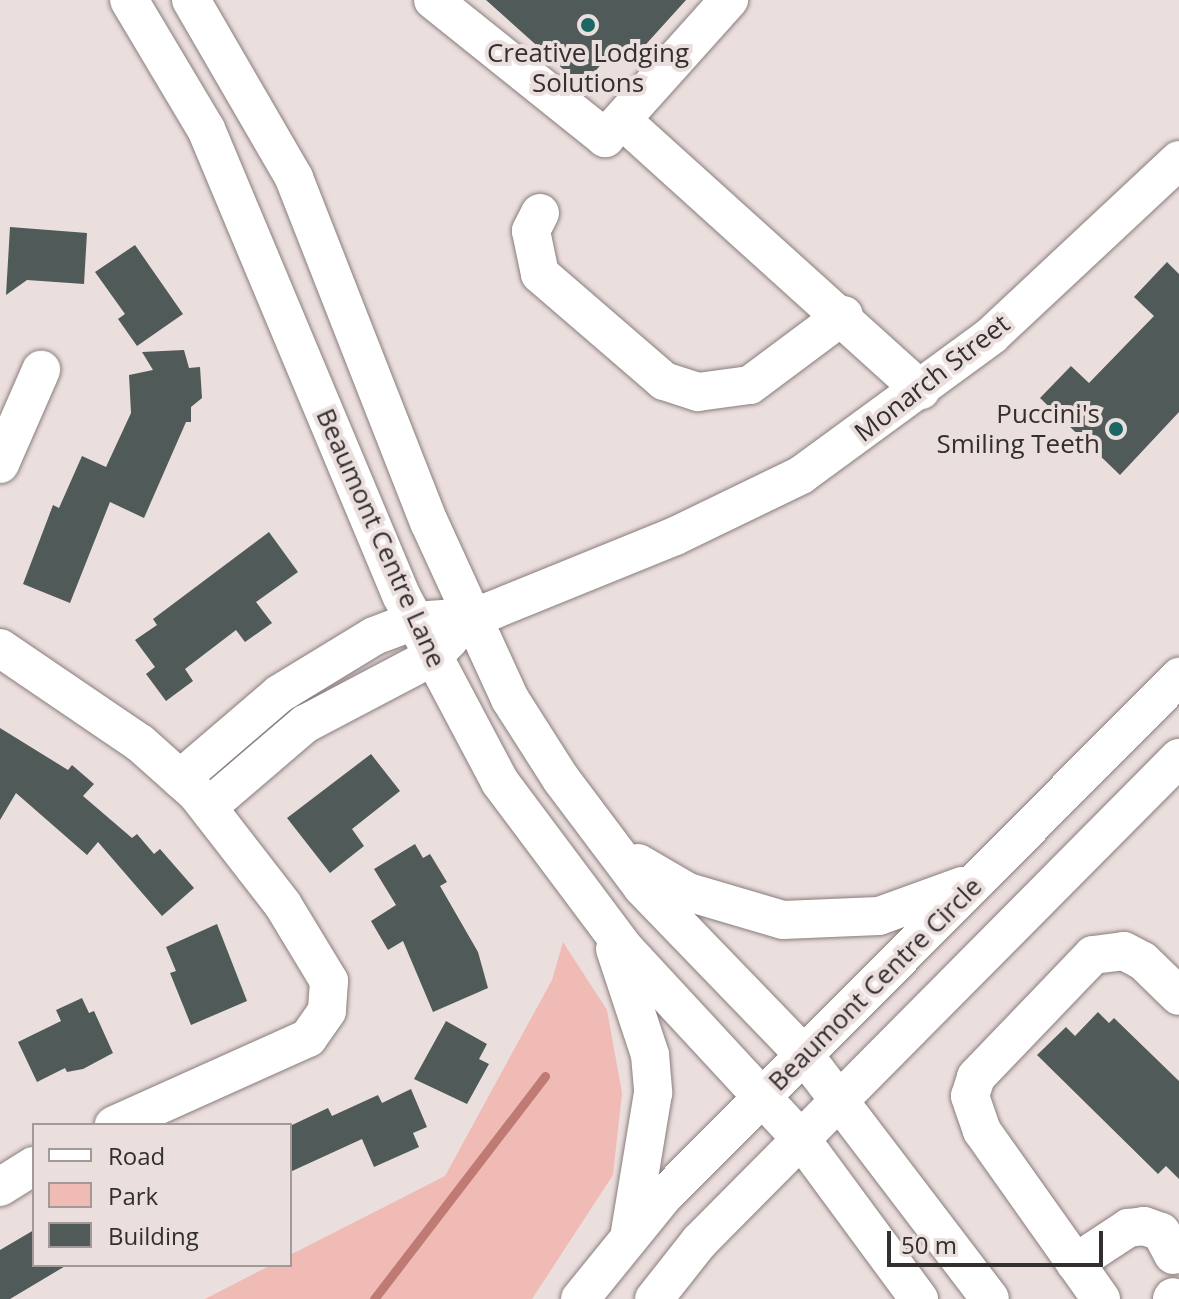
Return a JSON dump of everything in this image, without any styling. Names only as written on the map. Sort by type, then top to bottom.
[{"type":"street","name":"Beaumont Centre Lane","points":[[129,0],[206,129],[414,621],[500,782],[607,928],[760,1099],[801,1139]]},
{"type":"street","name":"Beaumont Centre Lane","points":[[191,0],[294,178],[429,522],[510,699],[642,887],[805,1056],[839,1103]]},
{"type":"street","points":[[433,0],[605,138],[729,0]]},
{"type":"street","points":[[622,120],[844,315],[921,390]]},
{"type":"street","name":"Monarch Street","points":[[472,617],[675,536],[801,475],[992,335],[1179,160]]},
{"type":"street","points":[[540,213],[531,231],[540,274],[664,381],[698,392],[750,385],[844,315]]},
{"type":"street","points":[[0,464],[41,370]]},
{"type":"street","points":[[180,779],[279,694],[374,636],[414,621],[472,617]]},
{"type":"street","points":[[208,807],[305,724],[432,657],[472,617]]},
{"type":"street","points":[[0,648],[94,709],[180,779],[208,807],[283,905],[329,981],[327,1011],[319,1029],[308,1038],[118,1123]]},
{"type":"street","name":"Beaumont Centre Circle","points":[[580,1299],[629,1235],[1179,677]]},
{"type":"street","points":[[654,1299],[699,1242],[1179,758]]},
{"type":"street","points":[[614,850],[688,892],[783,920],[879,916],[925,903],[981,877]]},
{"type":"street","points":[[607,928],[650,1055],[653,1093],[629,1235]]},
{"type":"street","points":[[1101,1299],[974,1115],[970,1096],[976,1077],[1093,955],[1106,950],[1124,951],[1143,961],[1179,996]]},
{"type":"street","points":[[839,1103],[990,1299]]},
{"type":"street","points":[[801,1139],[919,1299]]},
{"type":"street","points":[[0,1187],[32,1167]]},
{"type":"street","points":[[1075,1263],[1128,1228],[1144,1226],[1161,1232],[1173,1255]]},
{"type":"green space","points":[[563,942],[607,1010],[622,1093],[613,1175],[532,1299],[205,1299],[267,1267],[292,1267],[292,1254],[445,1176],[552,980]]},
{"type":"building","name":"Creative Lodging Solutions","points":[[486,0],[686,0],[629,63],[614,50],[582,86]]},
{"type":"building","points":[[10,227],[87,233],[84,284],[27,280],[6,295]]},
{"type":"building","points":[[135,245],[183,314],[137,346],[118,319],[125,314],[95,272]]},
{"type":"building","points":[[1167,262],[1179,274],[1179,412],[1120,475],[1040,398],[1071,366],[1089,383],[1154,316],[1134,297]]},
{"type":"building","points":[[184,350],[189,368],[200,367],[202,398],[191,407],[191,422],[186,422],[144,518],[110,502],[70,603],[23,584],[53,505],[59,508],[82,456],[106,467],[131,413],[129,375],[153,370],[142,352]]},
{"type":"building","points":[[269,532],[298,572],[256,602],[272,623],[245,642],[236,630],[185,669],[193,681],[166,701],[146,674],[155,667],[135,640],[157,625],[153,619]]},
{"type":"building","points":[[0,728],[68,770],[72,765],[94,784],[83,796],[132,838],[137,834],[154,854],[160,849],[194,888],[162,916],[98,842],[87,855],[16,793],[0,820]]},
{"type":"building","points":[[371,754],[400,791],[352,829],[364,846],[330,873],[287,818]]},
{"type":"building","points":[[415,844],[423,858],[430,854],[447,882],[440,886],[478,952],[488,988],[433,1012],[403,941],[388,950],[371,921],[396,905],[374,869]]},
{"type":"building","points":[[217,924],[247,1001],[191,1025],[170,973],[176,971],[166,947]]},
{"type":"building","points":[[82,998],[89,1013],[94,1011],[113,1053],[83,1069],[67,1072],[65,1068],[37,1082],[18,1042],[61,1021],[56,1010]]},
{"type":"building","points":[[1098,1012],[1109,1023],[1114,1018],[1179,1081],[1179,1179],[1166,1166],[1158,1174],[1037,1055],[1066,1027],[1075,1036]]},
{"type":"building","points":[[446,1021],[487,1044],[479,1059],[489,1064],[467,1104],[414,1079]]},
{"type":"building","points":[[411,1089],[427,1127],[413,1133],[419,1147],[374,1167],[362,1139],[292,1171],[292,1125],[328,1108],[332,1116],[378,1095],[382,1103]]},
{"type":"building","points":[[32,1231],[32,1267],[64,1267],[10,1299],[0,1299],[0,1250]]},
{"type":"waterway","points":[[374,1299],[545,1076]]},
{"type":"place","name":"Creative Lodging Solutions","points":[[588,25]]},
{"type":"place","name":"Puccini's Smiling Teeth","points":[[1116,429]]}]
